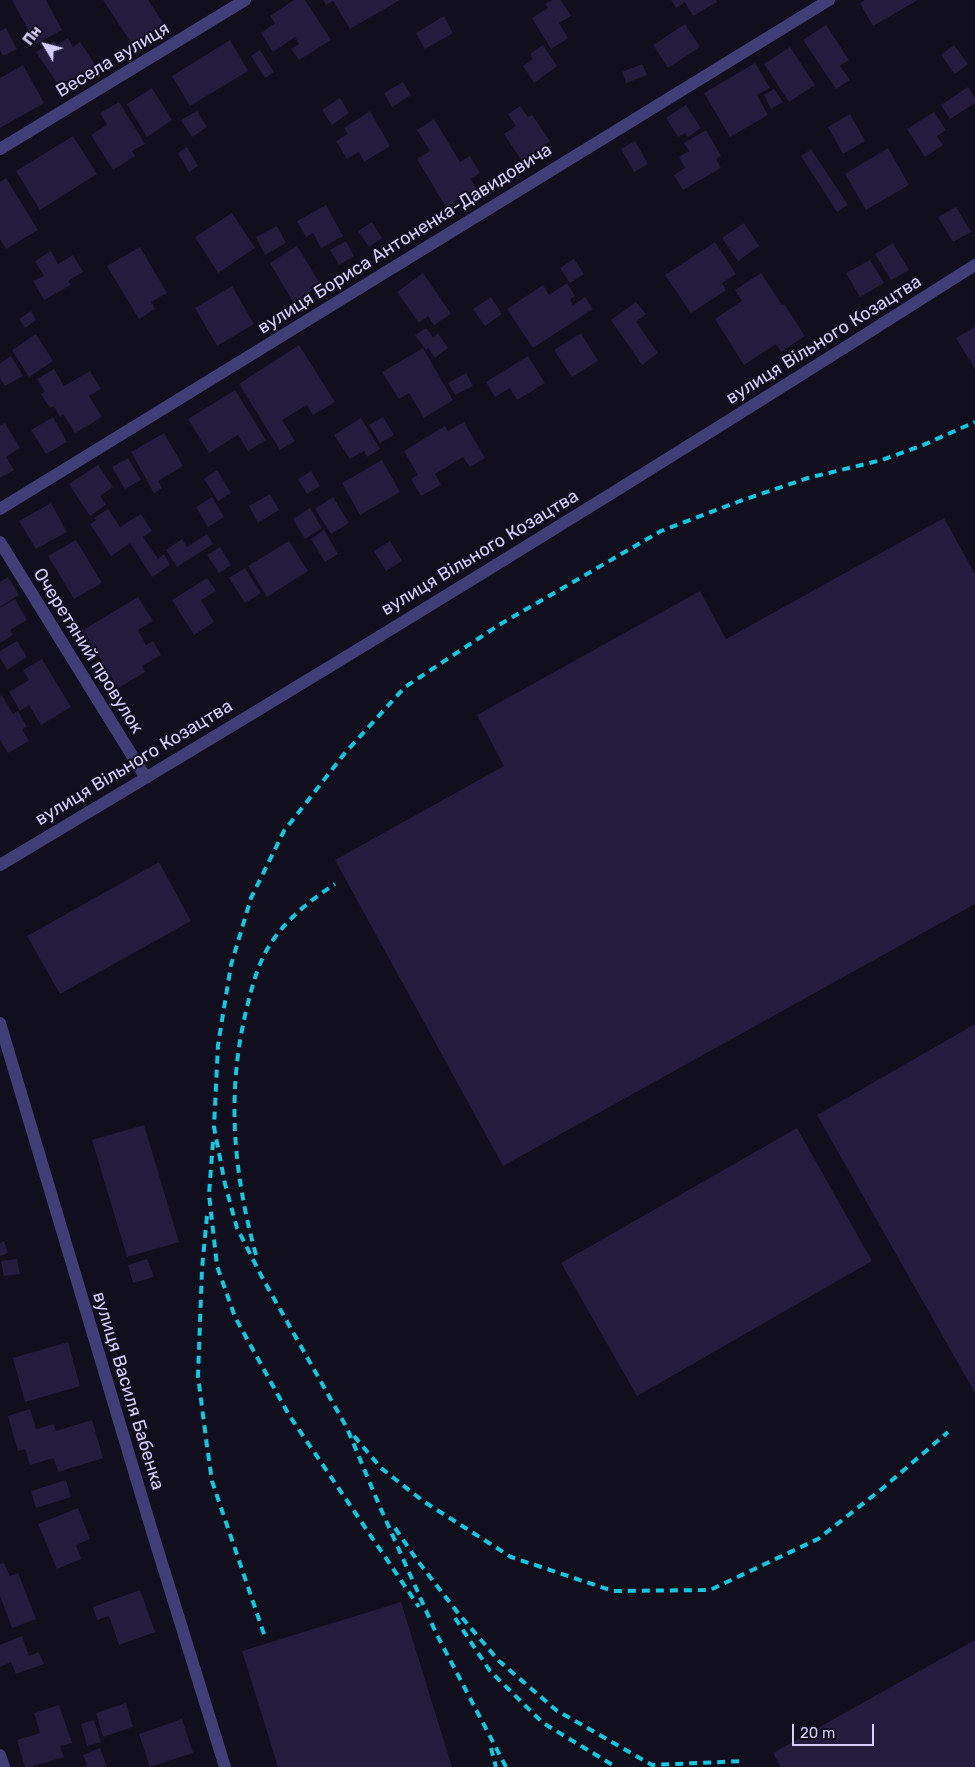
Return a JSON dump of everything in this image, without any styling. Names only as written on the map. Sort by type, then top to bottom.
[{"type":"street","name":"Весела вулиця","points":[[0,150],[245,0]]},
{"type":"street","name":"вулиця Бориса Антоненка-Давидовича","points":[[0,508],[829,0]]},
{"type":"street","name":"вулиця Вільного Козацтва","points":[[0,864],[146,778],[756,404],[975,265]]},
{"type":"street","name":"Очеретяний провулок","points":[[0,542],[146,778]]},
{"type":"street","name":"вулиця Василя Бабенка","points":[[0,1023],[225,1767]]},
{"type":"street","points":[[0,1755],[4,1767]]},
{"type":"building","points":[[12,0],[46,0],[62,30],[36,44]]},
{"type":"building","points":[[103,0],[148,0],[166,27],[134,47]]},
{"type":"building","points":[[294,0],[305,0],[331,40],[299,60],[291,49],[299,44],[295,37],[273,52],[261,33],[275,23],[270,16]]},
{"type":"building","points":[[323,0],[400,0],[350,29],[333,1],[326,5]]},
{"type":"building","points":[[552,0],[561,0],[571,16],[559,23],[568,38],[551,49],[532,18],[548,8],[545,4]]},
{"type":"building","points":[[671,0],[716,0],[717,2],[693,16],[685,2],[676,8]]},
{"type":"building","points":[[865,0],[918,0],[873,26],[860,3]]},
{"type":"building","points":[[444,16],[453,33],[425,49],[416,33]]},
{"type":"building","points":[[685,24],[700,47],[668,68],[653,45]]},
{"type":"building","points":[[826,25],[849,60],[840,66],[850,80],[836,89],[803,40]]},
{"type":"building","points":[[6,28],[17,49],[3,56],[0,50],[0,31]]},
{"type":"building","points":[[68,38],[73,47],[80,42],[96,66],[61,89],[36,52],[54,41],[57,45]]},
{"type":"building","points":[[230,40],[248,71],[190,106],[172,76]]},
{"type":"building","points":[[543,45],[557,66],[534,83],[523,66],[533,59],[530,54]]},
{"type":"building","points":[[954,45],[968,64],[955,74],[941,55]]},
{"type":"building","points":[[790,47],[815,85],[789,102],[764,64]]},
{"type":"building","points":[[260,50],[274,72],[265,78],[251,56]]},
{"type":"building","points":[[755,63],[770,88],[757,95],[768,115],[730,137],[704,93]]},
{"type":"building","points":[[642,64],[647,75],[626,83],[622,72]]},
{"type":"building","points":[[23,65],[44,103],[0,128],[0,78]]},
{"type":"building","points":[[403,82],[411,95],[392,107],[384,93]]},
{"type":"building","points":[[968,87],[975,98],[975,103],[950,119],[941,105]]},
{"type":"building","points":[[152,88],[172,120],[147,137],[127,104]]},
{"type":"building","points":[[774,89],[783,102],[771,109],[764,95]]},
{"type":"building","points":[[340,98],[349,113],[332,125],[322,110]]},
{"type":"building","points":[[119,102],[145,144],[132,151],[135,156],[113,170],[91,135],[107,125],[100,113]]},
{"type":"building","points":[[686,105],[701,128],[688,137],[685,133],[678,137],[666,118]]},
{"type":"building","points":[[520,106],[528,117],[532,115],[550,141],[522,161],[504,134],[516,126],[508,114]]},
{"type":"building","points":[[197,111],[207,127],[192,137],[181,120]]},
{"type":"building","points":[[370,111],[390,146],[364,162],[359,152],[347,159],[336,141],[348,134],[344,128]]},
{"type":"building","points":[[934,112],[946,130],[937,136],[943,145],[925,157],[907,129]]},
{"type":"building","points":[[850,114],[865,141],[843,154],[828,127]]},
{"type":"building","points":[[434,119],[460,162],[470,156],[480,173],[471,179],[476,188],[446,207],[417,159],[430,151],[417,130]]},
{"type":"building","points":[[706,130],[721,156],[716,159],[721,168],[683,190],[674,175],[685,168],[679,157],[689,151],[684,143]]},
{"type":"building","points":[[73,136],[97,174],[40,210],[16,171]]},
{"type":"building","points":[[635,141],[648,164],[634,172],[621,149]]},
{"type":"building","points":[[187,147],[198,166],[189,172],[178,153]]},
{"type":"building","points":[[888,148],[909,185],[866,210],[845,174]]},
{"type":"building","points":[[811,149],[848,205],[837,212],[801,156]]},
{"type":"building","points":[[6,178],[38,230],[6,249],[0,239],[0,182]]},
{"type":"building","points":[[326,205],[343,236],[321,248],[313,233],[306,237],[297,221]]},
{"type":"building","points":[[956,207],[971,232],[953,242],[938,217]]},
{"type":"building","points":[[232,213],[255,248],[218,273],[195,237]]},
{"type":"building","points":[[372,222],[382,238],[369,247],[358,231]]},
{"type":"building","points":[[744,223],[759,246],[738,261],[722,238]]},
{"type":"building","points":[[277,226],[286,243],[265,255],[256,237]]},
{"type":"building","points":[[346,241],[354,256],[339,265],[330,250]]},
{"type":"building","points":[[715,242],[736,274],[722,283],[726,290],[691,313],[665,275]]},
{"type":"building","points":[[893,243],[909,270],[891,280],[875,254]]},
{"type":"building","points":[[297,246],[321,285],[293,302],[270,263]]},
{"type":"building","points":[[140,247],[167,293],[151,302],[155,309],[139,319],[107,266]]},
{"type":"building","points":[[51,251],[58,264],[73,255],[83,272],[68,281],[71,285],[44,300],[33,281],[44,276],[35,261]]},
{"type":"building","points":[[574,259],[584,274],[570,283],[560,268]]},
{"type":"building","points":[[870,260],[884,283],[860,297],[846,273]]},
{"type":"building","points":[[423,273],[451,314],[434,325],[428,316],[419,323],[397,292]]},
{"type":"building","points":[[761,273],[805,336],[781,352],[776,344],[744,365],[715,319],[742,301],[735,290]]},
{"type":"building","points":[[567,283],[575,296],[570,299],[573,305],[585,297],[593,309],[533,348],[507,309],[543,285],[549,295]]},
{"type":"building","points":[[232,286],[254,324],[217,346],[195,308]]},
{"type":"building","points":[[491,297],[502,314],[485,326],[473,309]]},
{"type":"building","points":[[636,302],[646,314],[636,322],[658,353],[642,365],[611,320]]},
{"type":"building","points":[[31,311],[36,320],[25,328],[19,319]]},
{"type":"building","points":[[975,327],[975,369],[956,338]]},
{"type":"building","points":[[426,328],[433,337],[438,333],[448,348],[435,358],[428,348],[426,350],[415,335]]},
{"type":"building","points":[[581,333],[598,361],[572,377],[554,350]]},
{"type":"building","points":[[36,334],[53,361],[29,377],[12,350]]},
{"type":"building","points":[[299,345],[335,402],[313,415],[307,405],[282,420],[295,441],[280,450],[239,384]]},
{"type":"building","points":[[423,348],[453,400],[424,418],[409,393],[399,399],[382,372]]},
{"type":"building","points":[[11,356],[23,376],[5,386],[0,378],[0,363]]},
{"type":"building","points":[[528,356],[545,383],[517,400],[510,388],[495,397],[486,382]]},
{"type":"building","points":[[54,369],[64,386],[90,371],[101,389],[89,396],[102,417],[75,433],[63,414],[60,417],[54,406],[50,408],[41,394],[45,392],[37,379]]},
{"type":"building","points":[[466,373],[473,386],[455,395],[448,383]]},
{"type":"building","points":[[235,390],[266,440],[248,451],[238,435],[209,453],[188,419]]},
{"type":"building","points":[[53,417],[67,442],[46,454],[31,430]]},
{"type":"building","points":[[383,417],[394,435],[380,443],[369,425]]},
{"type":"building","points":[[361,418],[380,449],[367,457],[364,451],[350,459],[334,435]]},
{"type":"building","points":[[464,422],[485,458],[470,467],[463,457],[435,474],[441,485],[421,496],[411,479],[418,475],[404,451],[445,426],[448,431]]},
{"type":"building","points":[[5,423],[20,448],[6,457],[14,470],[0,478],[0,426]]},
{"type":"building","points":[[164,433],[183,466],[158,481],[162,488],[154,493],[131,452]]},
{"type":"building","points":[[128,458],[141,480],[125,489],[112,467]]},
{"type":"building","points":[[382,460],[400,492],[360,515],[342,483]]},
{"type":"building","points":[[98,465],[113,487],[100,496],[106,505],[90,516],[69,484]]},
{"type":"building","points":[[217,470],[231,493],[218,501],[204,479]]},
{"type":"building","points":[[311,471],[320,486],[307,494],[298,479]]},
{"type":"building","points":[[270,494],[279,510],[258,523],[249,506]]},
{"type":"building","points":[[212,497],[224,517],[208,527],[196,507]]},
{"type":"building","points":[[333,497],[349,523],[331,534],[315,509]]},
{"type":"building","points":[[51,503],[67,532],[36,549],[19,521]]},
{"type":"building","points":[[310,508],[322,528],[305,539],[293,519]]},
{"type":"building","points":[[108,509],[120,527],[141,514],[152,531],[143,537],[158,559],[164,554],[170,565],[152,577],[130,543],[111,556],[90,524],[96,520],[94,518]]},
{"type":"building","points":[[944,518],[975,574],[975,904],[503,1166],[335,860],[504,766],[477,715],[700,591],[726,639]]},
{"type":"building","points":[[324,530],[338,554],[325,562],[311,539]]},
{"type":"building","points":[[207,534],[213,544],[177,567],[166,550],[182,539],[187,547]]},
{"type":"building","points":[[76,540],[102,583],[74,599],[48,556]]},
{"type":"building","points":[[289,541],[308,571],[267,597],[248,566]]},
{"type":"building","points":[[390,541],[402,561],[386,571],[374,551]]},
{"type":"building","points":[[220,547],[231,565],[219,573],[207,555]]},
{"type":"building","points":[[245,568],[261,593],[245,603],[229,578]]},
{"type":"building","points":[[8,577],[19,595],[0,607],[0,582]]},
{"type":"building","points":[[207,578],[216,591],[201,600],[214,622],[194,635],[172,600]]},
{"type":"building","points":[[138,597],[153,621],[138,630],[146,645],[153,641],[161,655],[142,666],[145,672],[118,688],[83,630]]},
{"type":"building","points":[[15,599],[27,620],[10,630],[13,635],[0,643],[0,608]]},
{"type":"building","points":[[17,641],[27,657],[7,670],[0,658],[0,651]]},
{"type":"building","points":[[42,659],[71,707],[41,725],[29,705],[20,711],[9,692],[29,680],[23,670]]},
{"type":"building","points":[[2,695],[13,714],[18,711],[27,727],[22,729],[29,741],[8,753],[0,740],[0,697]]},
{"type":"building","points":[[159,862],[191,921],[60,994],[27,936]]},
{"type":"building","points":[[975,1024],[975,1393],[817,1115]]},
{"type":"building","points":[[144,1125],[179,1242],[127,1257],[92,1140]]},
{"type":"building","points":[[797,1128],[872,1261],[637,1396],[561,1263]]},
{"type":"building","points":[[4,1241],[8,1253],[0,1256],[0,1243]]},
{"type":"building","points":[[17,1259],[20,1274],[4,1276],[1,1261]]},
{"type":"building","points":[[147,1259],[154,1277],[133,1283],[128,1265]]},
{"type":"building","points":[[68,1342],[80,1386],[25,1402],[13,1358]]},
{"type":"building","points":[[30,1409],[36,1429],[54,1424],[56,1431],[92,1420],[103,1458],[58,1472],[54,1458],[30,1465],[25,1449],[18,1451],[8,1416]]},
{"type":"building","points":[[66,1480],[71,1497],[36,1508],[31,1491]]},
{"type":"building","points":[[78,1508],[90,1539],[76,1545],[81,1559],[57,1569],[38,1524]]},
{"type":"building","points":[[4,1563],[10,1576],[18,1573],[36,1619],[12,1628],[0,1596],[0,1564]]},
{"type":"building","points":[[140,1590],[155,1632],[119,1645],[109,1616],[97,1620],[93,1607]]},
{"type":"building","points":[[401,1602],[452,1767],[278,1767],[242,1651]]},
{"type":"building","points":[[22,1636],[29,1656],[39,1652],[44,1664],[16,1674],[11,1662],[0,1667],[0,1645]]},
{"type":"building","points":[[975,1640],[975,1767],[781,1767],[773,1753]]},
{"type":"building","points":[[126,1703],[133,1727],[103,1737],[96,1713]]},
{"type":"building","points":[[59,1705],[72,1743],[60,1746],[64,1757],[25,1767],[17,1740],[40,1733],[34,1713]]},
{"type":"building","points":[[182,1719],[193,1753],[150,1767],[139,1734]]},
{"type":"building","points":[[94,1720],[101,1742],[87,1746],[81,1724]]},
{"type":"building","points":[[100,1748],[107,1767],[82,1767],[87,1765],[83,1755]]},
{"type":"railway","points":[[506,1767],[436,1633],[347,1428],[263,1279],[237,1228],[225,1184],[214,1127],[218,1045],[231,965],[251,898],[284,831],[345,753],[405,687],[499,625],[661,531],[808,478],[882,460],[921,446],[975,422]]},
{"type":"railway","points":[[256,1255],[242,1193],[235,1131],[236,1070],[240,1039],[254,981],[268,948],[286,923],[301,909],[335,884]]},
{"type":"railway","points":[[213,1142],[209,1194],[217,1266],[235,1317],[289,1415],[419,1607]]},
{"type":"railway","points":[[207,1216],[202,1269],[198,1376],[207,1446],[212,1481],[265,1637]]},
{"type":"railway","points":[[354,1436],[381,1468],[423,1501],[511,1557],[613,1591],[710,1590],[818,1539],[883,1488],[948,1432]]},
{"type":"railway","points":[[395,1528],[458,1613],[499,1661],[556,1710],[652,1765],[743,1761]]},
{"type":"railway","points":[[455,1618],[490,1671],[543,1723],[616,1767]]},
{"type":"railway","points":[[491,1748],[496,1767]]}]
